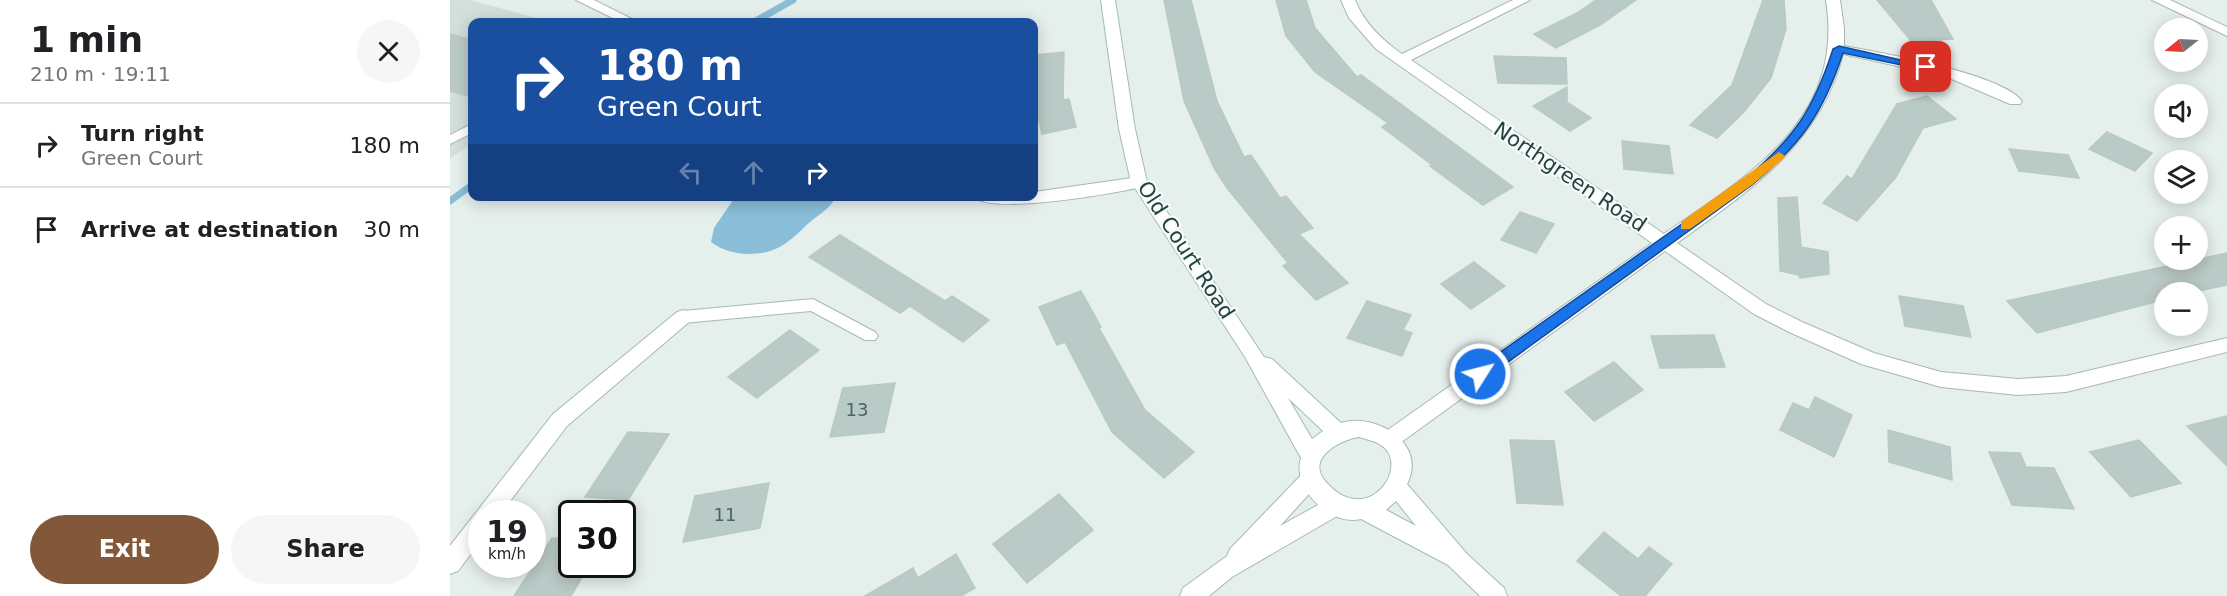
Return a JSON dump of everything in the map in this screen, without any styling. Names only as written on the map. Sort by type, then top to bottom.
[{"type":"street","points":[[583,0],[601,3],[625,18]]},
{"type":"street","name":"Old Court Road","points":[[1108,0],[1126,129],[1139,182],[1166,226],[1252,352],[1312,468]]},
{"type":"street","name":"Northgreen Road","points":[[1348,0],[1354,15],[1366,32],[1400,60],[1760,309],[1819,340],[1881,365],[1940,380],[2004,389],[2061,385],[2227,345]]},
{"type":"street","points":[[1400,60],[1523,0]]},
{"type":"street","points":[[1389,440],[1748,183],[1778,157],[1807,123],[1825,90],[1839,49],[1833,0]]},
{"type":"street","points":[[2159,0],[2227,32]]},
{"type":"street","points":[[1839,49],[1948,72],[1974,80],[2015,101]]},
{"type":"street","points":[[1038,198],[1077,194],[1139,182]]},
{"type":"street","points":[[498,500],[560,420],[683,317]]},
{"type":"street","name":"Old Court Road","points":[[1252,352],[1337,432]]},
{"type":"street","points":[[1224,570],[1312,468],[1317,447],[1337,432],[1359,428],[1380,434],[1389,440],[1398,451],[1402,463],[1402,476],[1398,488],[1384,502],[1364,509]]},
{"type":"street","points":[[1312,468],[1320,494],[1336,505],[1364,509],[1459,561]]},
{"type":"street","points":[[1398,488],[1459,561],[1496,596]]},
{"type":"street","points":[[1191,596],[1224,570],[1336,505]]},
{"type":"street","points":[[450,564],[468,540]]},
{"type":"lane","points":[[450,140],[468,130]]},
{"type":"lane","points":[[683,317],[813,305],[870,336]]},
{"type":"shaded area","points":[[450,0],[470,0],[536,18],[468,18],[468,147],[450,158]]},
{"type":"water","points":[[732,201],[833,201],[793,238],[773,250],[758,254],[733,252],[717,246],[711,242],[714,228]]},
{"type":"building","points":[[1164,0],[1191,0],[1217,101],[1244,157],[1251,155],[1280,198],[1286,196],[1313,228],[1299,234],[1348,283],[1316,300],[1283,266],[1288,263],[1227,188],[1214,168],[1184,101]]},
{"type":"building","points":[[1276,0],[1306,0],[1315,28],[1357,77],[1361,75],[1513,187],[1483,205],[1430,166],[1432,165],[1382,127],[1388,123],[1315,72],[1286,36]]},
{"type":"building","points":[[1596,0],[1636,0],[1600,25],[1556,48],[1534,34],[1577,13]]},
{"type":"building","points":[[1763,0],[1784,0],[1786,29],[1771,78],[1744,112],[1717,138],[1690,125],[1732,85]]},
{"type":"building","points":[[1877,0],[1931,0],[1953,39],[1912,42]]},
{"type":"building","points":[[450,34],[468,39],[468,96],[450,91]]},
{"type":"building","points":[[1064,52],[1063,100],[1069,99],[1076,127],[1042,134],[1038,120],[1038,55]]},
{"type":"building","points":[[1494,56],[1566,58],[1567,84],[1498,83]]},
{"type":"building","points":[[1567,87],[1567,102],[1591,118],[1570,131],[1533,106]]},
{"type":"building","points":[[1927,96],[1956,119],[1923,128],[1896,177],[1857,221],[1823,203],[1847,176],[1852,179],[1897,104]]},
{"type":"building","points":[[2107,132],[2152,153],[2135,171],[2089,149]]},
{"type":"building","points":[[1622,141],[1669,146],[1673,174],[1624,169]]},
{"type":"building","points":[[2009,149],[2068,155],[2079,178],[2019,171]]},
{"type":"building","points":[[1797,197],[1801,247],[1828,252],[1829,274],[1800,278],[1799,275],[1780,271],[1778,198]]},
{"type":"building","points":[[1520,212],[1554,224],[1536,253],[1501,240]]},
{"type":"building","points":[[840,235],[945,301],[952,296],[989,320],[963,342],[910,306],[900,313],[809,257]]},
{"type":"building","points":[[2227,253],[2227,285],[2208,289],[2208,282],[2154,282],[2154,302],[2037,333],[2007,301],[2154,269],[2208,270],[2208,257]]},
{"type":"building","points":[[1474,262],[1505,286],[1471,309],[1441,284]]},
{"type":"building","points":[[1081,291],[1145,410],[1194,452],[1164,478],[1112,432],[1065,342],[1057,345],[1039,307]]},
{"type":"building","points":[[1899,296],[1963,306],[1971,337],[1905,326]]},
{"type":"building","points":[[1367,301],[1411,315],[1403,330],[1412,333],[1402,356],[1347,338]]},
{"type":"building","points":[[790,330],[819,350],[757,398],[728,377]]},
{"type":"building","points":[[1714,335],[1725,367],[1660,368],[1651,336]]},
{"type":"building","points":[[1614,362],[1643,390],[1594,421],[1565,392]]},
{"type":"building","points":[[895,383],[884,432],[830,437],[843,388]]},
{"type":"building","points":[[1815,397],[1852,415],[1834,457],[1780,430],[1793,403],[1809,410]]},
{"type":"building","points":[[2227,416],[2227,466],[2187,426]]},
{"type":"building","points":[[1888,430],[1950,447],[1952,480],[1889,462]]},
{"type":"building","points":[[628,432],[669,434],[628,500],[585,497]]},
{"type":"building","points":[[1510,440],[1554,441],[1563,505],[1517,503]]},
{"type":"building","points":[[2139,440],[2181,483],[2131,497],[2090,452]]},
{"type":"building","points":[[1989,452],[2020,453],[2026,467],[2054,468],[2074,509],[2012,505]]},
{"type":"building","points":[[769,483],[760,528],[683,542],[695,496]]},
{"type":"building","points":[[1059,494],[1093,530],[1027,583],[993,544]]},
{"type":"building","points":[[1604,532],[1638,559],[1649,547],[1672,564],[1645,596],[1621,596],[1577,561]]},
{"type":"building","points":[[552,538],[558,538],[558,578],[582,578],[571,596],[514,596],[526,578],[546,578],[546,547]]},
{"type":"building","points":[[956,554],[975,588],[961,596],[865,596],[913,568],[918,578]]},
{"type":"waterway","points":[[761,18],[793,0]]},
{"type":"waterway","points":[[450,201],[468,188]]},
{"type":"slow traffic","points":[[1686,226],[1748,183],[1779,156]]},
{"type":"route","points":[[1480,374],[1748,183],[1778,157],[1807,123],[1825,90],[1839,49],[1926,67]]}]
